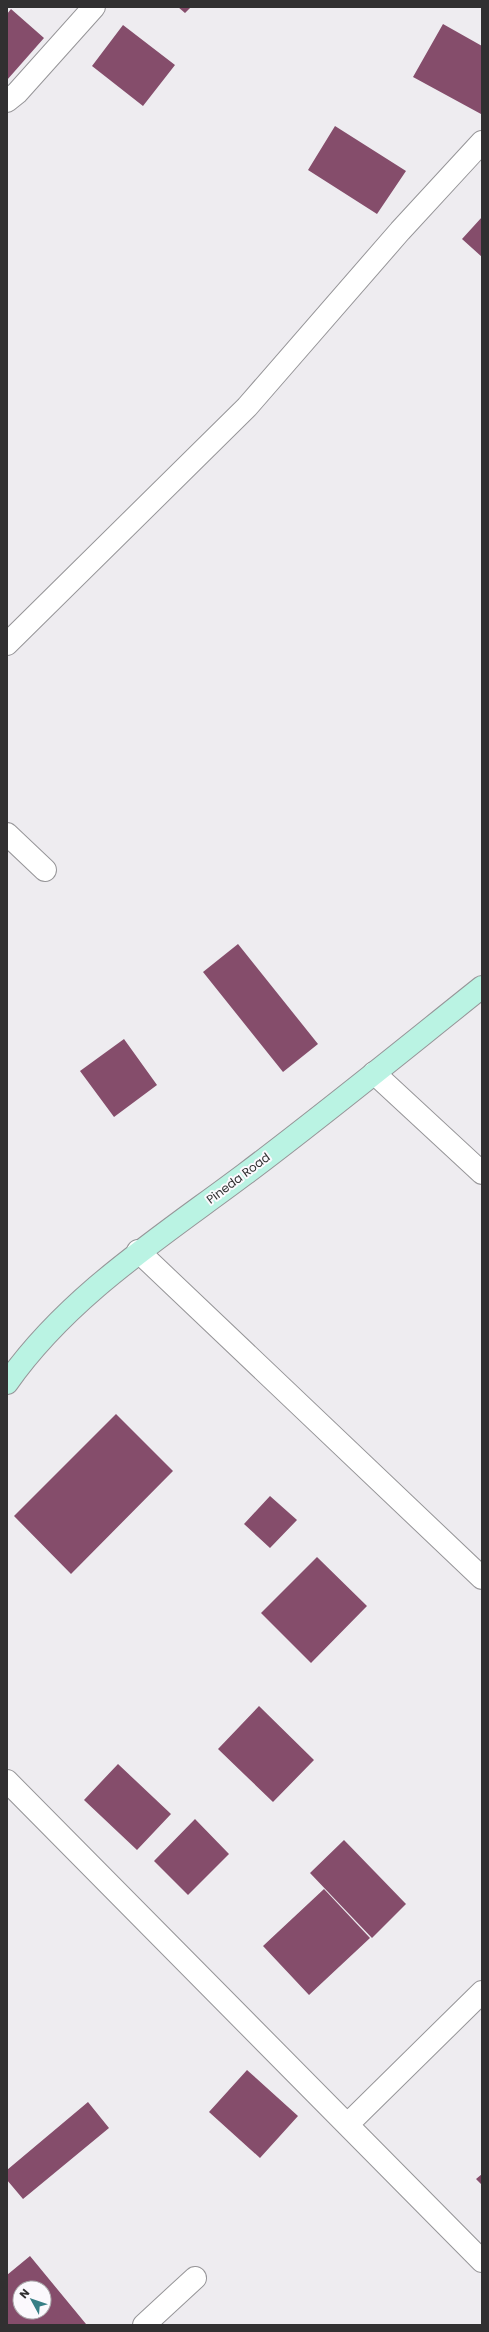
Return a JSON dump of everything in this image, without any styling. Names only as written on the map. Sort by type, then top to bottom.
[{"type":"street","points":[[7,101],[17,93],[94,7]]},
{"type":"street","points":[[7,644],[247,407],[400,231],[482,142]]},
{"type":"street","points":[[7,834],[45,870]]},
{"type":"street","name":"Pineda Road","points":[[7,1384],[16,1370],[67,1315],[138,1251],[245,1174],[482,987]]},
{"type":"street","points":[[374,1073],[482,1173]]},
{"type":"street","points":[[138,1251],[482,1578]]},
{"type":"street","points":[[7,1781],[348,2124],[482,2262]]},
{"type":"street","points":[[348,2124],[482,1992]]},
{"type":"street","points":[[144,2325],[195,2278]]},
{"type":"building","points":[[178,7],[191,7],[185,13]]},
{"type":"building","points":[[11,9],[44,38],[7,80],[7,14]]},
{"type":"building","points":[[443,24],[482,46],[481,114],[413,77]]},
{"type":"building","points":[[123,25],[175,65],[143,106],[92,66]]},
{"type":"building","points":[[335,126],[406,171],[377,214],[308,170]]},
{"type":"building","points":[[482,217],[482,257],[462,239]]},
{"type":"building","points":[[238,944],[318,1044],[283,1072],[203,972]]},
{"type":"building","points":[[124,1039],[157,1085],[114,1117],[80,1071]]},
{"type":"building","points":[[116,1414],[173,1471],[71,1574],[14,1516]]},
{"type":"building","points":[[270,1496],[297,1520],[270,1548],[244,1524]]},
{"type":"building","points":[[317,1557],[367,1606],[311,1663],[261,1613]]},
{"type":"building","points":[[259,1706],[314,1760],[273,1802],[218,1749]]},
{"type":"building","points":[[118,1764],[171,1814],[137,1850],[84,1800]]},
{"type":"building","points":[[195,1819],[229,1854],[188,1895],[154,1861]]},
{"type":"building","points":[[344,1840],[406,1904],[372,1938],[310,1873]]},
{"type":"building","points":[[324,1889],[370,1938],[309,1995],[263,1946]]},
{"type":"building","points":[[247,2070],[298,2116],[260,2158],[209,2112]]},
{"type":"building","points":[[88,2102],[109,2128],[23,2199],[7,2180],[7,2170]]},
{"type":"building","points":[[482,2174],[482,2185],[476,2179]]},
{"type":"building","points":[[30,2256],[50,2280],[12,2280],[12,2320],[52,2320],[52,2283],[86,2324],[85,2325],[7,2325],[7,2275]]}]
